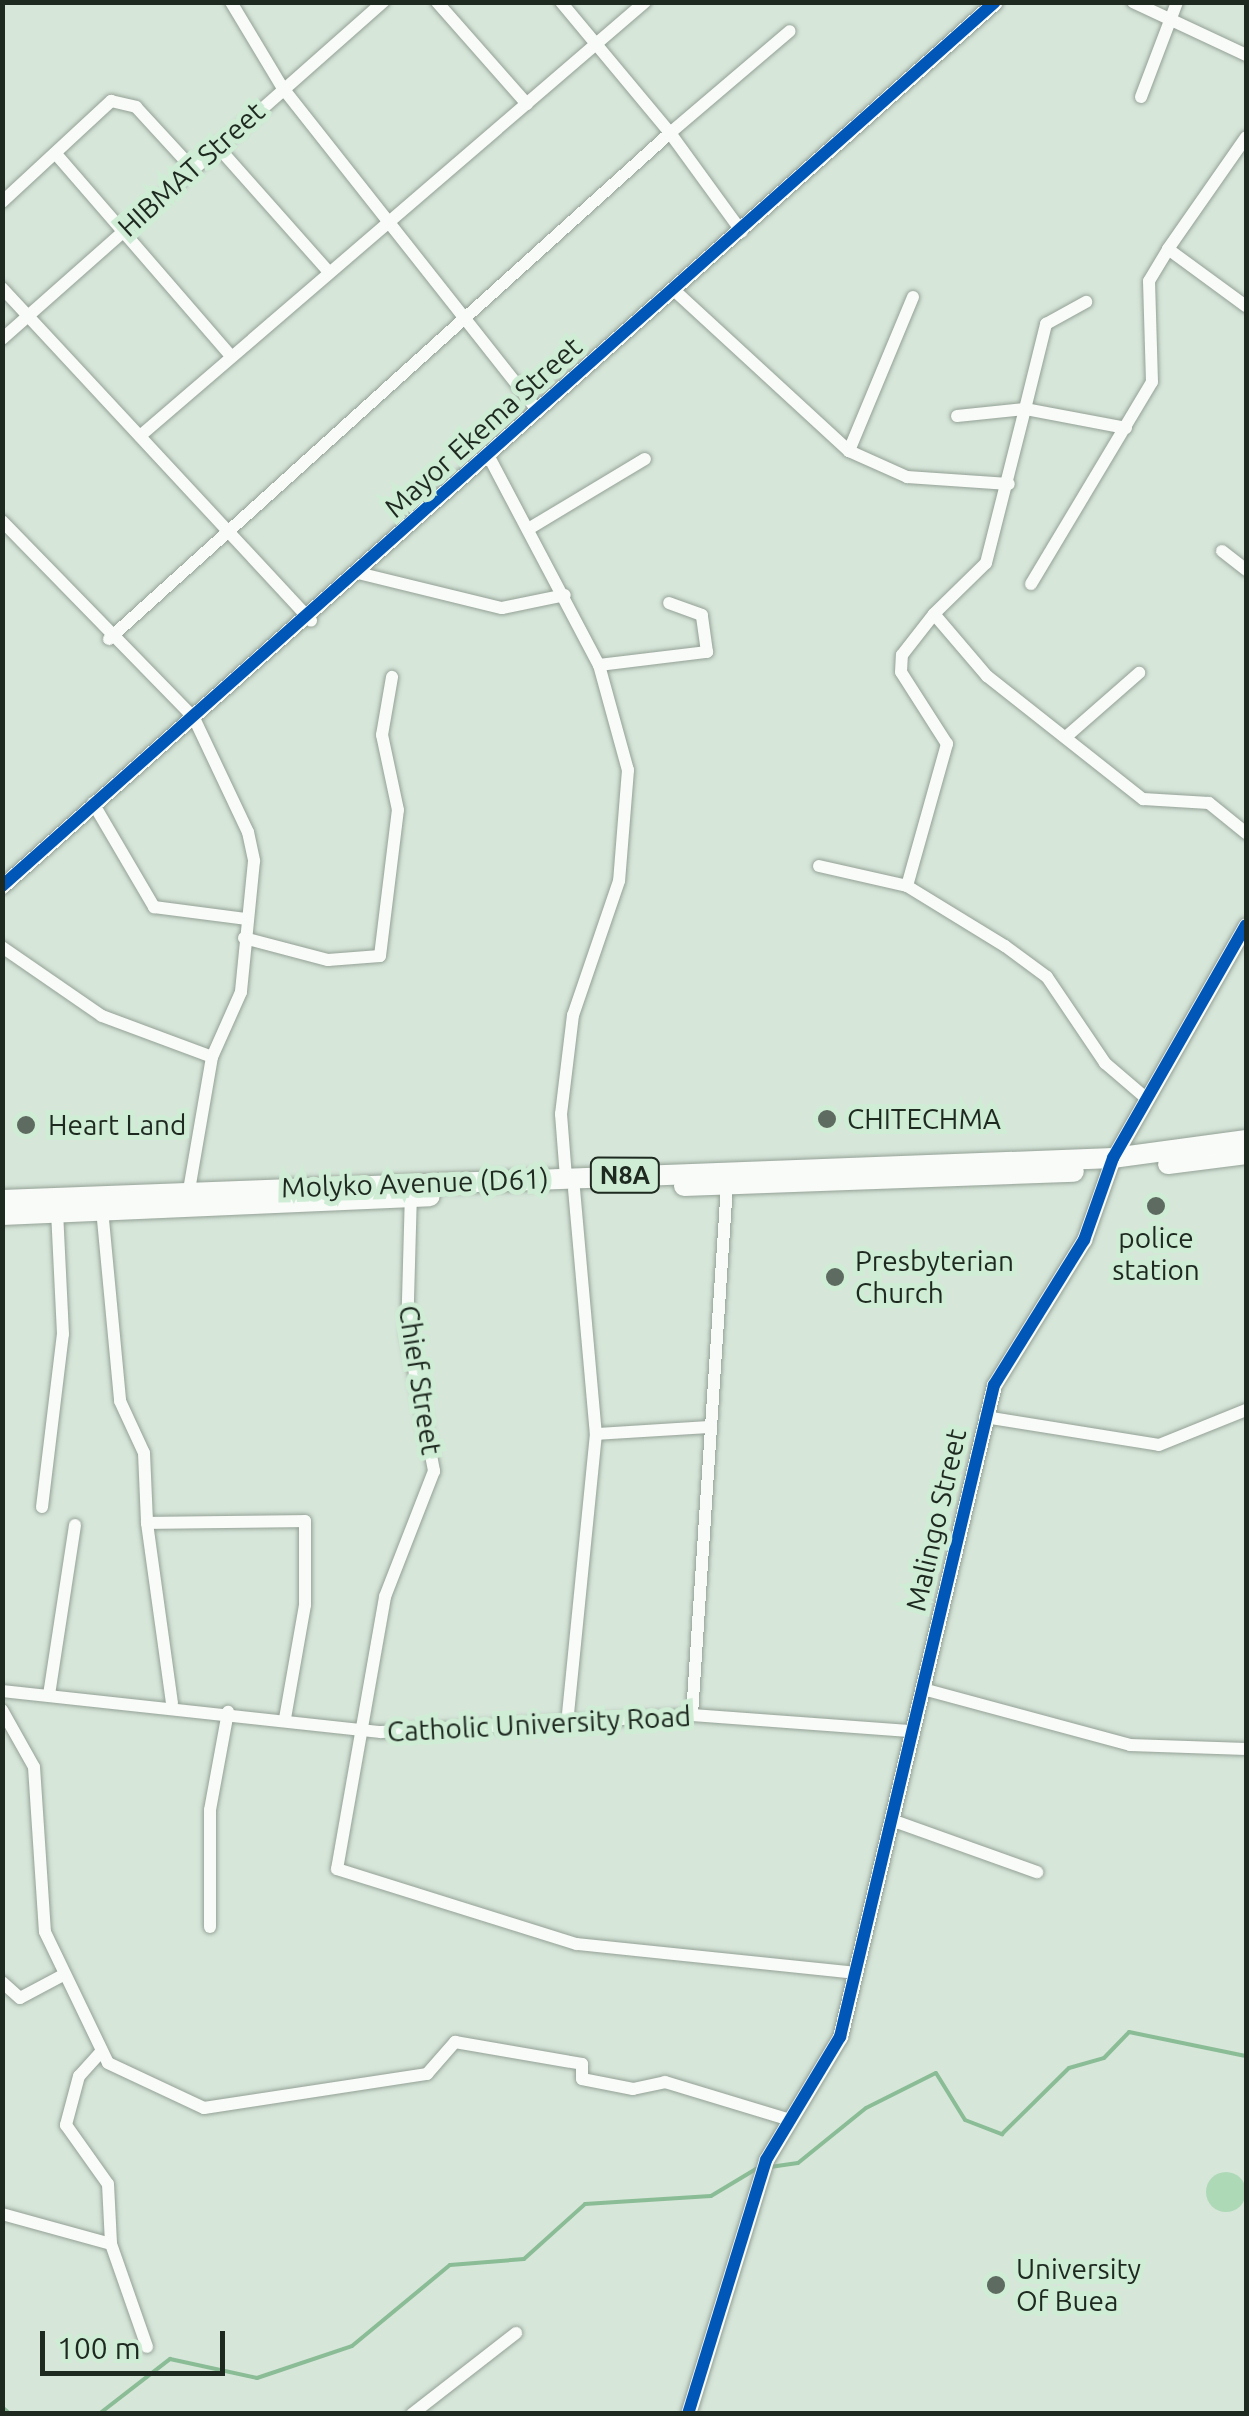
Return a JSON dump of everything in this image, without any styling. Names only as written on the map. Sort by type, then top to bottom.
[{"type":"highway","name":"Molyko Avenue (D61)","points":[[2,1215],[410,1191],[1109,1164],[1246,1140]]},
{"type":"highway","name":"Molyko Avenue (D61)","points":[[570,1184],[727,1185],[1246,1154]]},
{"type":"highway","name":"Molyko Avenue (D61)","points":[[2,1200],[189,1190],[410,1191]]},
{"type":"street","points":[[231,2],[282,87],[536,409]]},
{"type":"street","name":"HIBMAT Street","points":[[2,339],[282,87],[383,2]]},
{"type":"street","points":[[436,2],[526,104]]},
{"type":"street","points":[[561,2],[670,133],[742,232]]},
{"type":"street","points":[[140,436],[645,2]]},
{"type":"street","name":"Mayor Ekema Street","points":[[2,886],[93,803],[311,620],[536,409],[742,232],[995,2]]},
{"type":"street","points":[[1133,2],[1246,54]]},
{"type":"street","points":[[1141,97],[1178,2]]},
{"type":"street","points":[[109,639],[462,315],[790,31]]},
{"type":"street","points":[[2,202],[112,101],[124,100],[192,168]]},
{"type":"street","points":[[1031,584],[1152,382],[1148,281],[1246,138]]},
{"type":"street","points":[[217,146],[328,272]]},
{"type":"street","points":[[56,154],[126,229],[231,356]]},
{"type":"street","points":[[1168,249],[1246,306]]},
{"type":"street","points":[[2,288],[26,319],[311,620]]},
{"type":"street","points":[[675,290],[849,451],[907,477],[1009,484]]},
{"type":"street","points":[[849,451],[912,298]]},
{"type":"street","points":[[907,886],[947,744],[901,672],[902,655],[934,614],[986,563],[1009,484],[1046,324],[1086,302]]},
{"type":"street","points":[[957,416],[1025,409],[1126,428]]},
{"type":"street","points":[[488,453],[599,665],[624,736],[627,815],[620,881],[573,1016],[560,1114],[596,1434],[568,1724]]},
{"type":"street","points":[[530,528],[645,459]]},
{"type":"street","points":[[2,521],[109,639],[194,718],[248,832],[242,992],[212,1057],[189,1190]]},
{"type":"street","points":[[1222,551],[1246,570]]},
{"type":"street","points":[[358,573],[502,608],[565,595]]},
{"type":"street","points":[[599,665],[707,652],[702,615],[670,603]]},
{"type":"street","points":[[934,614],[987,676],[1151,804],[1210,804],[1246,833]]},
{"type":"street","points":[[1067,736],[1139,673]]},
{"type":"street","points":[[244,938],[328,960],[380,956],[398,810],[382,735],[392,677]]},
{"type":"street","points":[[93,803],[154,907],[246,919]]},
{"type":"street","points":[[819,866],[907,886],[1047,977],[1105,1063],[1147,1098]]},
{"type":"street","name":"Malingo Street","points":[[690,2413],[764,2166],[790,2120],[834,2058],[849,1972],[897,1822],[912,1731],[985,1417],[1015,1342],[1084,1240],[1109,1164],[1246,924]]},
{"type":"street","points":[[2,947],[102,1016],[212,1057]]},
{"type":"street","points":[[692,1715],[727,1185]]},
{"type":"street","name":"Chief Street","points":[[410,1191],[406,1333],[434,1471],[385,1597],[354,1730],[335,1863],[342,1874],[577,1944],[849,1972]]},
{"type":"street","points":[[102,1209],[120,1402],[144,1452],[147,1523],[172,1703]]},
{"type":"street","points":[[42,1507],[63,1346],[57,1211]]},
{"type":"street","points":[[985,1417],[1159,1445],[1246,1410]]},
{"type":"street","points":[[596,1434],[710,1426]]},
{"type":"street","points":[[147,1523],[305,1521],[305,1605],[285,1718]]},
{"type":"street","points":[[49,1695],[76,1525]]},
{"type":"street","points":[[923,1688],[1130,1745],[1246,1750]]},
{"type":"street","name":"Catholic University Road","points":[[2,1691],[172,1703],[354,1730],[568,1724],[692,1715],[912,1731]]},
{"type":"street","points":[[2,1710],[34,1767],[40,1912],[63,1975],[100,2053],[204,2108],[426,2074],[455,2042],[582,2064],[582,2079],[633,2089],[664,2082],[790,2120]]},
{"type":"street","points":[[210,1927],[210,1810],[228,1712]]},
{"type":"street","points":[[897,1822],[1038,1872]]},
{"type":"street","points":[[2,1982],[20,1998],[63,1975]]},
{"type":"street","points":[[100,2053],[79,2076],[66,2126],[108,2184],[111,2244],[147,2347]]},
{"type":"street","points":[[2,2214],[111,2244]]},
{"type":"street","points":[[412,2414],[516,2333]]},
{"type":"green space","points":[[1226,2172],[1240,2178],[1246,2192],[1240,2206],[1226,2212],[1212,2206],[1206,2192],[1212,2178]]},
{"type":"waterway","points":[[770,2167],[798,2163],[866,2108],[936,2073],[965,2120],[1002,2134],[1069,2068],[1104,2058],[1129,2032],[1246,2056]]},
{"type":"waterway","points":[[99,2414],[170,2359],[257,2378],[352,2346],[450,2265],[524,2259],[585,2204],[711,2196],[756,2169]]},
{"type":"waterway","points":[[2,2407],[10,2414]]},
{"type":"cycle path","points":[[2,886],[995,2]]},
{"type":"cycle path","points":[[688,2414],[766,2160],[840,2037],[994,1385],[1084,1240],[1113,1158],[1246,925]]},
{"type":"place","name":"CHITECHMA","points":[[827,1119]]},
{"type":"place","name":"Heart Land","points":[[26,1125]]},
{"type":"place","name":"police station","points":[[1156,1206]]},
{"type":"place","name":"Presbyterian Church","points":[[835,1277]]},
{"type":"place","name":"University Of Buea","points":[[996,2285]]}]
